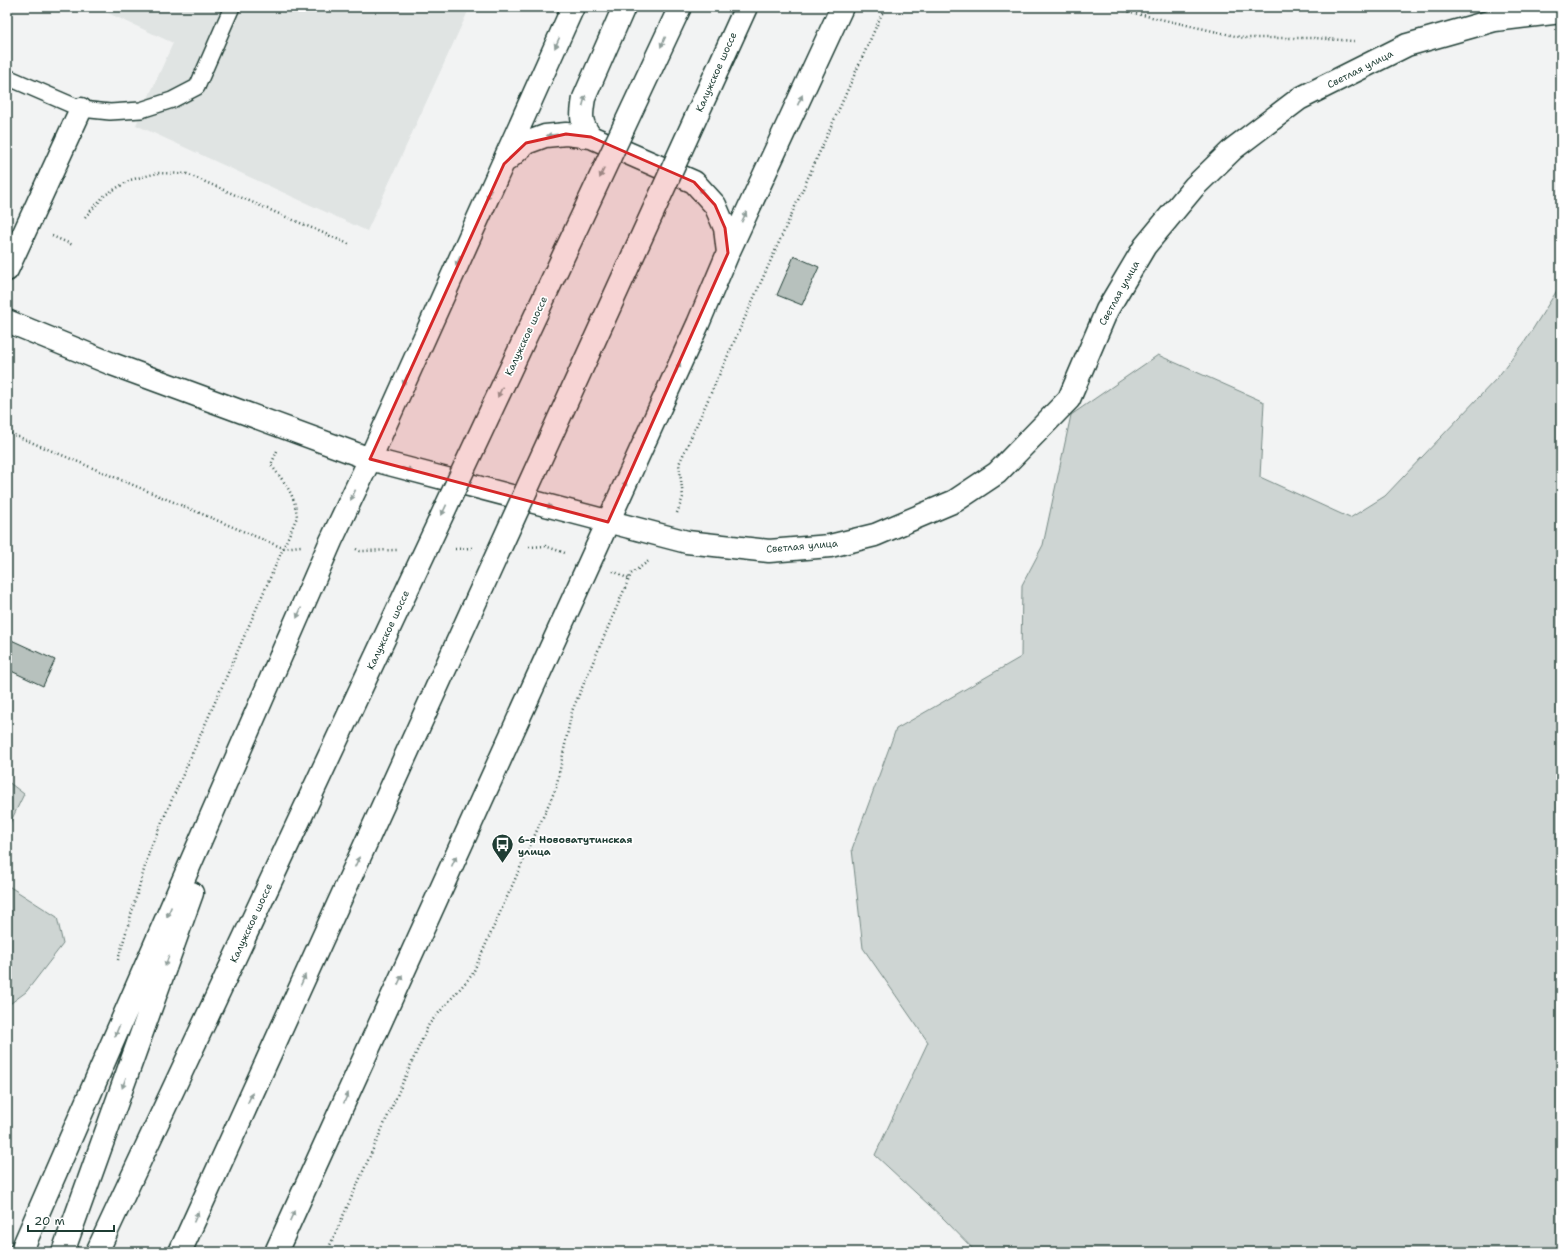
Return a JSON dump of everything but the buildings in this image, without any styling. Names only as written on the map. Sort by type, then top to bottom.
[{"type":"main road","points":[[21,1252],[331,541],[370,459],[474,225],[504,164],[573,7]]},
{"type":"main road","points":[[591,137],[584,128],[581,115],[584,98],[624,7]]},
{"type":"main road","name":"Калужское шоссе","points":[[97,1252],[680,7]]},
{"type":"main road","name":"Калужское шоссе","points":[[180,1252],[746,7]]},
{"type":"main road","points":[[276,1252],[698,324],[728,253],[842,7]]},
{"type":"main road","name":"Светлая улица","points":[[7,321],[112,364],[370,459],[687,542],[769,551],[830,546],[875,535],[955,501],[997,473],[1069,399],[1107,310],[1145,246],[1194,187],[1233,149],[1299,99],[1407,45],[1495,20],[1561,12]]},
{"type":"main road","points":[[7,270],[81,108]]},
{"type":"main road","points":[[504,164],[526,143],[545,136],[566,134],[591,137],[694,182],[715,205],[725,228],[728,253]]},
{"type":"main road","points":[[63,1252],[261,700]]},
{"type":"lane","points":[[7,77],[81,108],[110,112],[141,110],[172,100],[197,87],[232,7]]},
{"type":"path","points":[[327,1252],[429,1024],[472,976],[556,788],[572,710],[631,574],[657,555],[684,497],[679,464],[885,7]]},
{"type":"path","points":[[1113,7],[1244,38],[1314,38],[1360,41]]},
{"type":"path","points":[[86,217],[105,195],[130,180],[158,173],[188,174],[351,245]]},
{"type":"path","points":[[116,966],[150,849],[297,517],[293,496],[287,485],[271,465],[287,428]]},
{"type":"path","points":[[7,432],[283,548],[331,541],[360,551],[399,550]]},
{"type":"path","points":[[522,547],[545,546],[590,561],[629,579]]},
{"type":"path","points":[[453,549],[476,548]]},
{"type":"highlighted area","points":[[566,134],[591,137],[694,182],[715,205],[725,228],[728,253],[608,522],[370,459],[504,164],[526,143]]},
{"type":"shaded area","points":[[95,7],[470,7],[367,231],[136,125],[173,43]]},
{"type":"shaded area","points":[[1561,284],[1561,1252],[976,1252],[943,1218],[875,1155],[928,1042],[863,948],[852,849],[896,729],[1021,657],[1022,585],[1043,545],[1071,415],[1158,355],[1264,402],[1260,477],[1350,518],[1385,496],[1497,378],[1524,343]]},
{"type":"shaded area","points":[[7,781],[24,794],[10,823],[7,835]]},
{"type":"shaded area","points":[[7,885],[57,917],[63,944],[26,992],[7,1006]]},
{"type":"place","name":"6-я Нововатутинская улица","points":[[502,864]]}]
